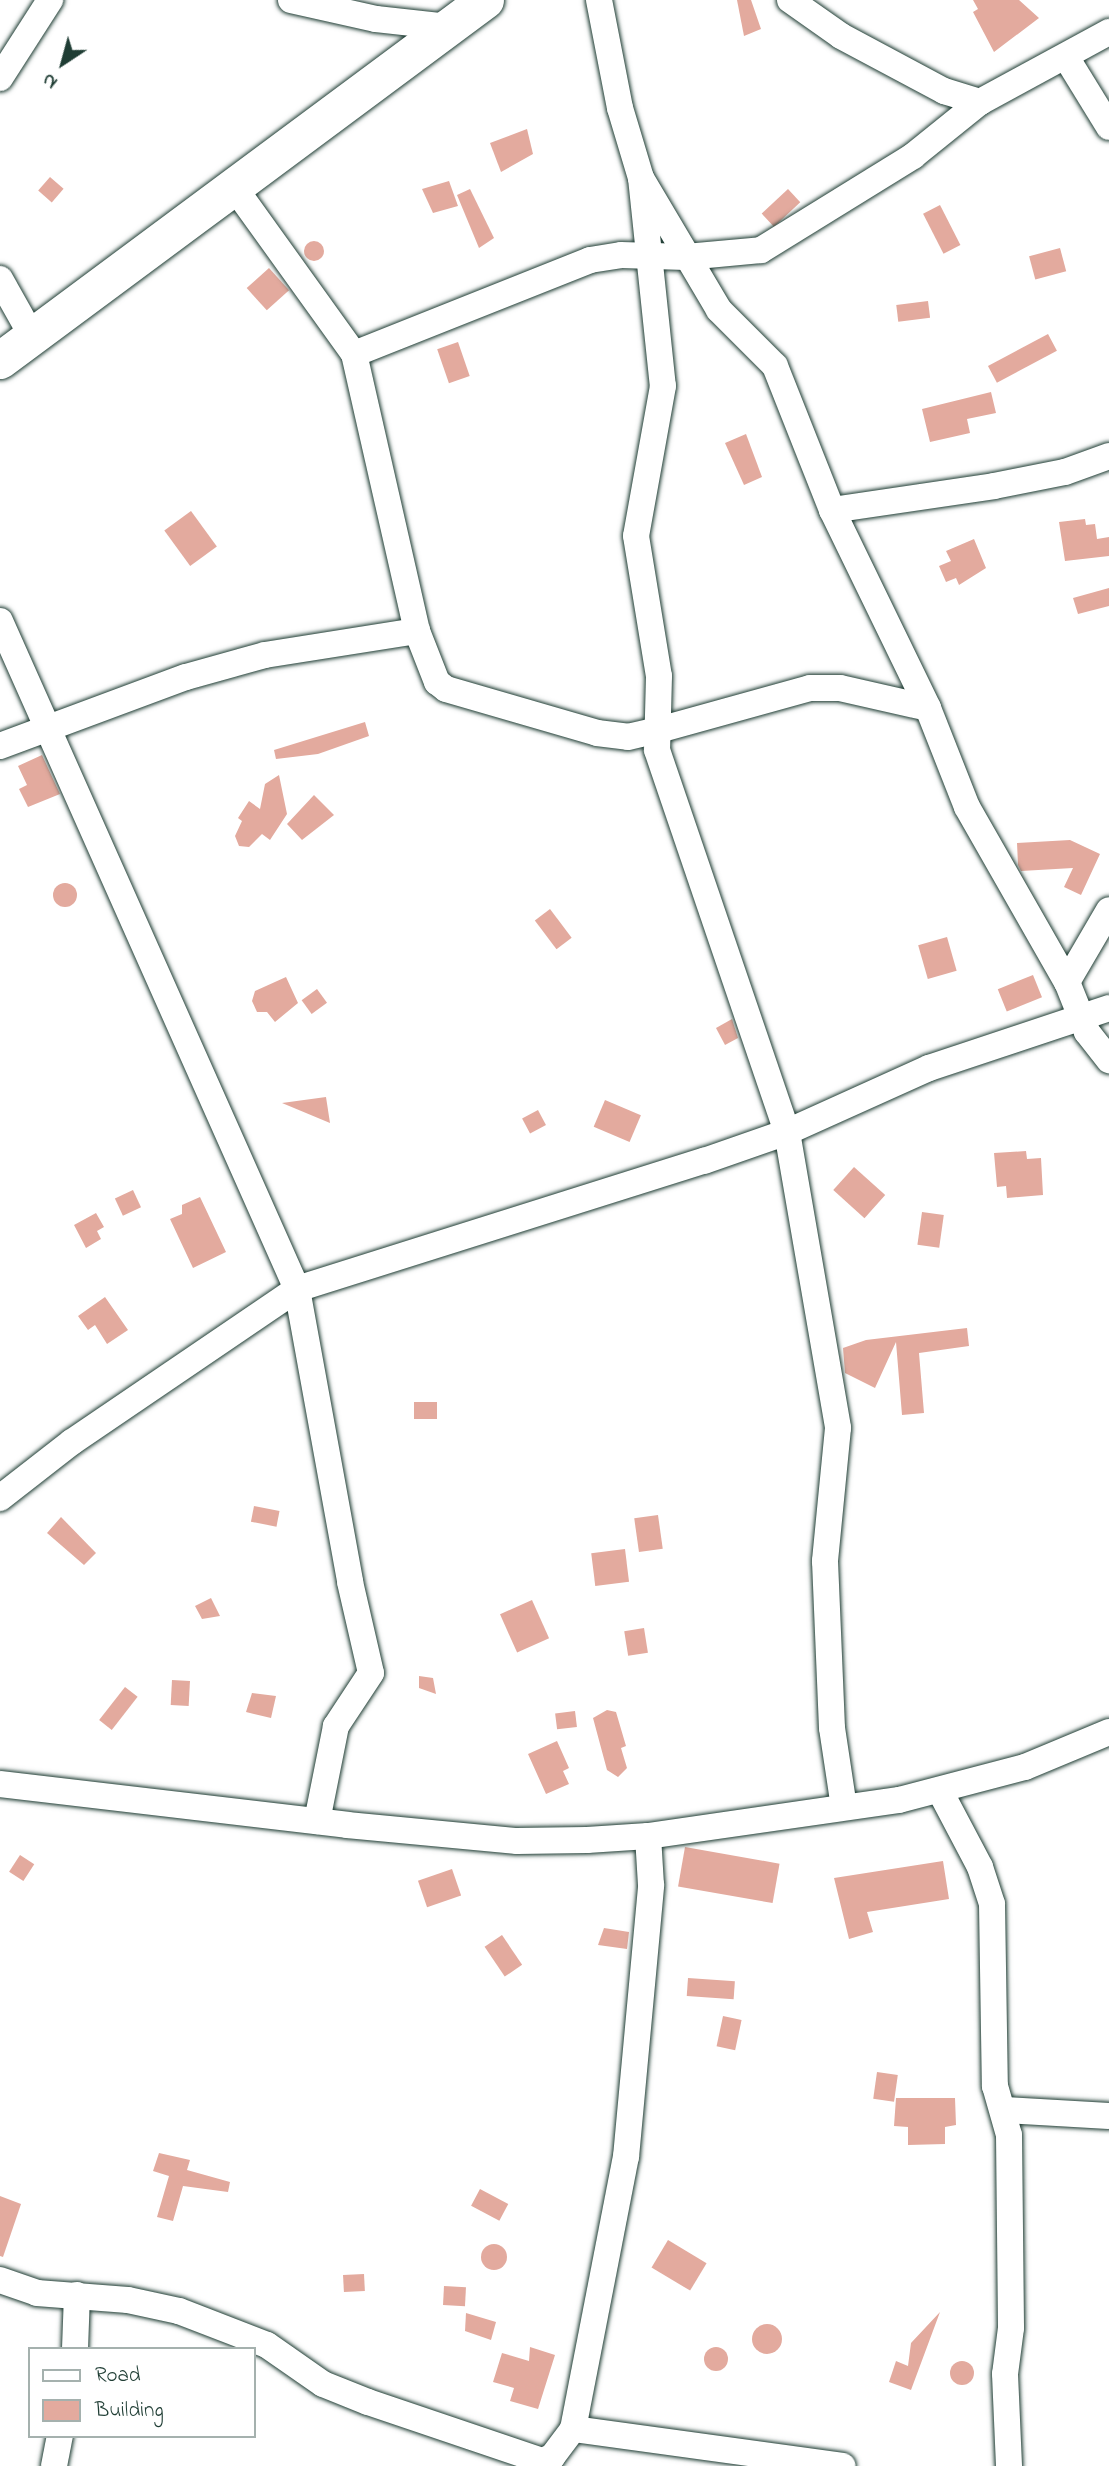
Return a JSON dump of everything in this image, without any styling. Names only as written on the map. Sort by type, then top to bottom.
[{"type":"street","points":[[0,78],[50,0]]},
{"type":"street","points":[[291,0],[376,19],[449,27]]},
{"type":"street","points":[[0,360],[485,0]]},
{"type":"street","points":[[599,0],[620,108],[641,178],[686,257],[732,327],[775,366],[832,510],[928,708],[967,807],[1067,982],[1087,1032],[1109,1060]]},
{"type":"street","points":[[790,0],[853,42],[944,91],[980,102]]},
{"type":"street","points":[[354,354],[590,261],[646,255],[686,257],[761,250],[914,156],[980,102],[1109,33]]},
{"type":"street","points":[[1066,57],[1109,127]]},
{"type":"street","points":[[641,178],[646,255],[663,386],[636,536],[659,676],[655,731],[662,764],[787,1132],[838,1428],[825,1561],[825,1617],[832,1728],[844,1807]]},
{"type":"street","points":[[234,187],[354,354],[417,631],[437,682],[456,695],[597,733],[628,737],[810,688],[840,688],[928,708]]},
{"type":"street","points":[[0,279],[32,336]]},
{"type":"street","points":[[832,510],[995,486],[1066,472],[1109,456]]},
{"type":"street","points":[[0,621],[208,1081],[225,1134],[297,1289],[350,1582],[371,1673],[336,1726],[317,1821]]},
{"type":"street","points":[[0,746],[49,725],[265,655],[417,631]]},
{"type":"street","points":[[1067,982],[1109,910]]},
{"type":"street","points":[[2,1494],[72,1442],[297,1289],[787,1132],[929,1068],[1109,1008]]},
{"type":"street","points":[[0,1784],[517,1841],[648,1836],[940,1791],[1025,1767],[1109,1732]]},
{"type":"street","points":[[940,1791],[980,1867],[992,1904],[995,2074],[1005,2110],[1012,2250],[1012,2328],[1005,2374],[1009,2466]]},
{"type":"street","points":[[0,2280],[37,2293],[128,2300],[219,2324],[288,2357],[323,2384],[542,2464],[559,2451],[573,2429],[626,2157],[651,1885],[648,1836]]},
{"type":"street","points":[[1005,2110],[1109,2116]]},
{"type":"street","points":[[75,2347],[77,2295]]},
{"type":"street","points":[[573,2429],[842,2466]]},
{"type":"street","points":[[54,2466],[60,2438]]},
{"type":"building","points":[[737,0],[751,0],[761,29],[744,36]]},
{"type":"building","points":[[973,0],[1019,0],[1039,18],[994,52],[973,12],[978,9]]},
{"type":"building","points":[[527,129],[533,154],[501,172],[490,143]]},
{"type":"building","points":[[50,177],[64,189],[52,202],[38,191]]},
{"type":"building","points":[[449,181],[458,206],[433,213],[422,189]]},
{"type":"building","points":[[470,189],[494,238],[479,248],[457,195]]},
{"type":"building","points":[[788,189],[800,202],[774,227],[762,214]]},
{"type":"building","points":[[940,205],[960,245],[944,254],[923,214]]},
{"type":"building","points":[[310,241],[318,241],[324,251],[318,261],[310,261],[304,255],[304,247]]},
{"type":"building","points":[[1060,248],[1066,271],[1035,279],[1029,256]]},
{"type":"building","points":[[269,268],[289,290],[267,310],[247,288]]},
{"type":"building","points":[[928,301],[930,318],[898,322],[896,305]]},
{"type":"building","points":[[1048,334],[1057,351],[997,383],[988,366]]},
{"type":"building","points":[[458,342],[470,376],[449,383],[437,349]]},
{"type":"building","points":[[991,392],[996,413],[967,419],[970,433],[930,442],[922,409]]},
{"type":"building","points":[[746,434],[762,477],[744,485],[725,443]]},
{"type":"building","points":[[191,511],[217,547],[190,566],[164,530]]},
{"type":"building","points":[[1085,519],[1086,525],[1095,524],[1097,539],[1109,537],[1109,556],[1065,561],[1059,522]]},
{"type":"building","points":[[974,539],[986,568],[959,585],[956,578],[946,582],[939,566],[951,561],[946,551]]},
{"type":"building","points":[[1109,588],[1109,606],[1078,614],[1073,598]]},
{"type":"building","points":[[365,722],[369,736],[318,754],[276,759],[274,750]]},
{"type":"building","points":[[42,755],[60,794],[28,807],[19,789],[27,785],[18,766]]},
{"type":"building","points":[[279,775],[287,814],[270,840],[262,834],[249,847],[239,846],[235,836],[242,821],[238,818],[249,801],[260,809],[265,784]]},
{"type":"building","points":[[314,795],[334,815],[302,840],[287,824]]},
{"type":"building","points":[[1070,840],[1100,854],[1081,895],[1064,887],[1073,868],[1021,871],[1018,865],[1017,843]]},
{"type":"building","points":[[65,883],[74,886],[77,895],[74,904],[65,907],[56,904],[53,895],[56,886]]},
{"type":"building","points":[[550,909],[572,938],[556,949],[535,920]]},
{"type":"building","points":[[947,937],[957,971],[928,979],[918,945]]},
{"type":"building","points":[[1033,975],[1042,997],[1007,1011],[998,989]]},
{"type":"building","points":[[286,977],[298,1003],[275,1022],[267,1012],[257,1012],[252,1001],[255,991]]},
{"type":"building","points":[[317,989],[327,1003],[312,1014],[302,1000]]},
{"type":"building","points":[[732,1019],[738,1038],[725,1045],[716,1028]]},
{"type":"building","points":[[326,1097],[330,1123],[282,1103]]},
{"type":"building","points":[[605,1100],[641,1115],[630,1142],[594,1127]]},
{"type":"building","points":[[538,1110],[546,1125],[530,1133],[522,1118]]},
{"type":"building","points":[[1026,1151],[1027,1159],[1041,1158],[1043,1195],[1007,1198],[1006,1186],[997,1187],[994,1153]]},
{"type":"building","points":[[854,1167],[885,1195],[864,1218],[833,1190]]},
{"type":"building","points":[[133,1190],[141,1207],[123,1216],[115,1198]]},
{"type":"building","points":[[200,1197],[226,1252],[193,1268],[170,1219],[182,1214],[182,1205]]},
{"type":"building","points":[[922,1212],[944,1215],[939,1248],[917,1245]]},
{"type":"building","points":[[96,1213],[104,1227],[97,1231],[101,1239],[86,1248],[74,1225]]},
{"type":"building","points":[[105,1297],[128,1330],[107,1344],[95,1325],[88,1330],[78,1316]]},
{"type":"building","points":[[967,1328],[969,1346],[919,1353],[924,1413],[902,1415],[896,1342],[875,1388],[845,1373],[843,1348],[866,1340]]},
{"type":"building","points":[[414,1402],[437,1402],[437,1419],[414,1419]]},
{"type":"building","points":[[254,1506],[280,1511],[276,1527],[251,1522]]},
{"type":"building","points":[[658,1515],[663,1549],[639,1552],[634,1518]]},
{"type":"building","points":[[61,1517],[96,1553],[84,1565],[47,1533]]},
{"type":"building","points":[[625,1549],[629,1582],[595,1586],[591,1553]]},
{"type":"building","points":[[211,1598],[220,1616],[202,1619],[195,1606]]},
{"type":"building","points":[[532,1600],[549,1638],[517,1653],[500,1614]]},
{"type":"building","points":[[644,1628],[648,1653],[628,1656],[624,1631]]},
{"type":"building","points":[[419,1676],[433,1678],[436,1694],[419,1688]]},
{"type":"building","points":[[172,1680],[190,1681],[189,1706],[171,1705]]},
{"type":"building","points":[[125,1687],[138,1697],[112,1730],[99,1720]]},
{"type":"building","points":[[252,1693],[276,1696],[271,1718],[246,1712]]},
{"type":"building","points":[[607,1710],[616,1712],[626,1746],[621,1748],[627,1768],[618,1777],[607,1770],[593,1718]]},
{"type":"building","points":[[575,1711],[577,1727],[557,1729],[555,1713]]},
{"type":"building","points":[[557,1741],[569,1768],[563,1771],[569,1784],[546,1794],[528,1754]]},
{"type":"building","points":[[685,1847],[780,1864],[773,1903],[678,1886]]},
{"type":"building","points":[[20,1855],[34,1864],[23,1881],[9,1872]]},
{"type":"building","points":[[943,1861],[949,1899],[867,1912],[873,1932],[849,1939],[834,1878]]},
{"type":"building","points":[[452,1869],[461,1895],[427,1907],[418,1881]]},
{"type":"building","points":[[604,1928],[629,1932],[627,1949],[598,1945]]},
{"type":"building","points":[[502,1935],[522,1965],[505,1977],[485,1947]]},
{"type":"building","points":[[688,1978],[735,1981],[734,1999],[687,1996]]},
{"type":"building","points":[[723,2016],[742,2020],[735,2050],[717,2046]]},
{"type":"building","points":[[877,2072],[898,2075],[894,2102],[873,2099]]},
{"type":"building","points":[[896,2098],[955,2098],[956,2125],[945,2127],[945,2144],[908,2145],[908,2127],[894,2126]]},
{"type":"building","points":[[159,2153],[190,2160],[187,2170],[230,2182],[228,2192],[183,2186],[173,2221],[157,2217],[169,2176],[153,2171]]},
{"type":"building","points":[[480,2189],[508,2204],[499,2221],[471,2206]]},
{"type":"building","points":[[0,2196],[21,2204],[3,2257],[0,2256]]},
{"type":"building","points":[[668,2240],[707,2263],[690,2291],[652,2267]]},
{"type":"building","points":[[494,2244],[503,2248],[507,2257],[503,2266],[494,2270],[485,2266],[481,2257],[485,2248]]},
{"type":"building","points":[[364,2274],[365,2291],[344,2292],[343,2275]]},
{"type":"building","points":[[444,2286],[466,2287],[465,2306],[443,2305]]},
{"type":"building","points":[[940,2312],[911,2390],[889,2382],[896,2361],[908,2366],[911,2343]]},
{"type":"building","points":[[466,2313],[496,2322],[491,2340],[465,2331]]},
{"type":"building","points":[[767,2324],[778,2328],[782,2339],[778,2350],[767,2354],[756,2350],[752,2339],[756,2328]]},
{"type":"building","points":[[530,2347],[555,2355],[538,2409],[510,2401],[514,2388],[493,2382],[502,2353],[529,2361]]},
{"type":"building","points":[[716,2347],[727,2354],[728,2359],[721,2370],[716,2371],[705,2364],[704,2359],[711,2348]]},
{"type":"building","points":[[962,2361],[973,2368],[974,2373],[967,2384],[962,2385],[951,2378],[950,2373],[957,2362]]}]
